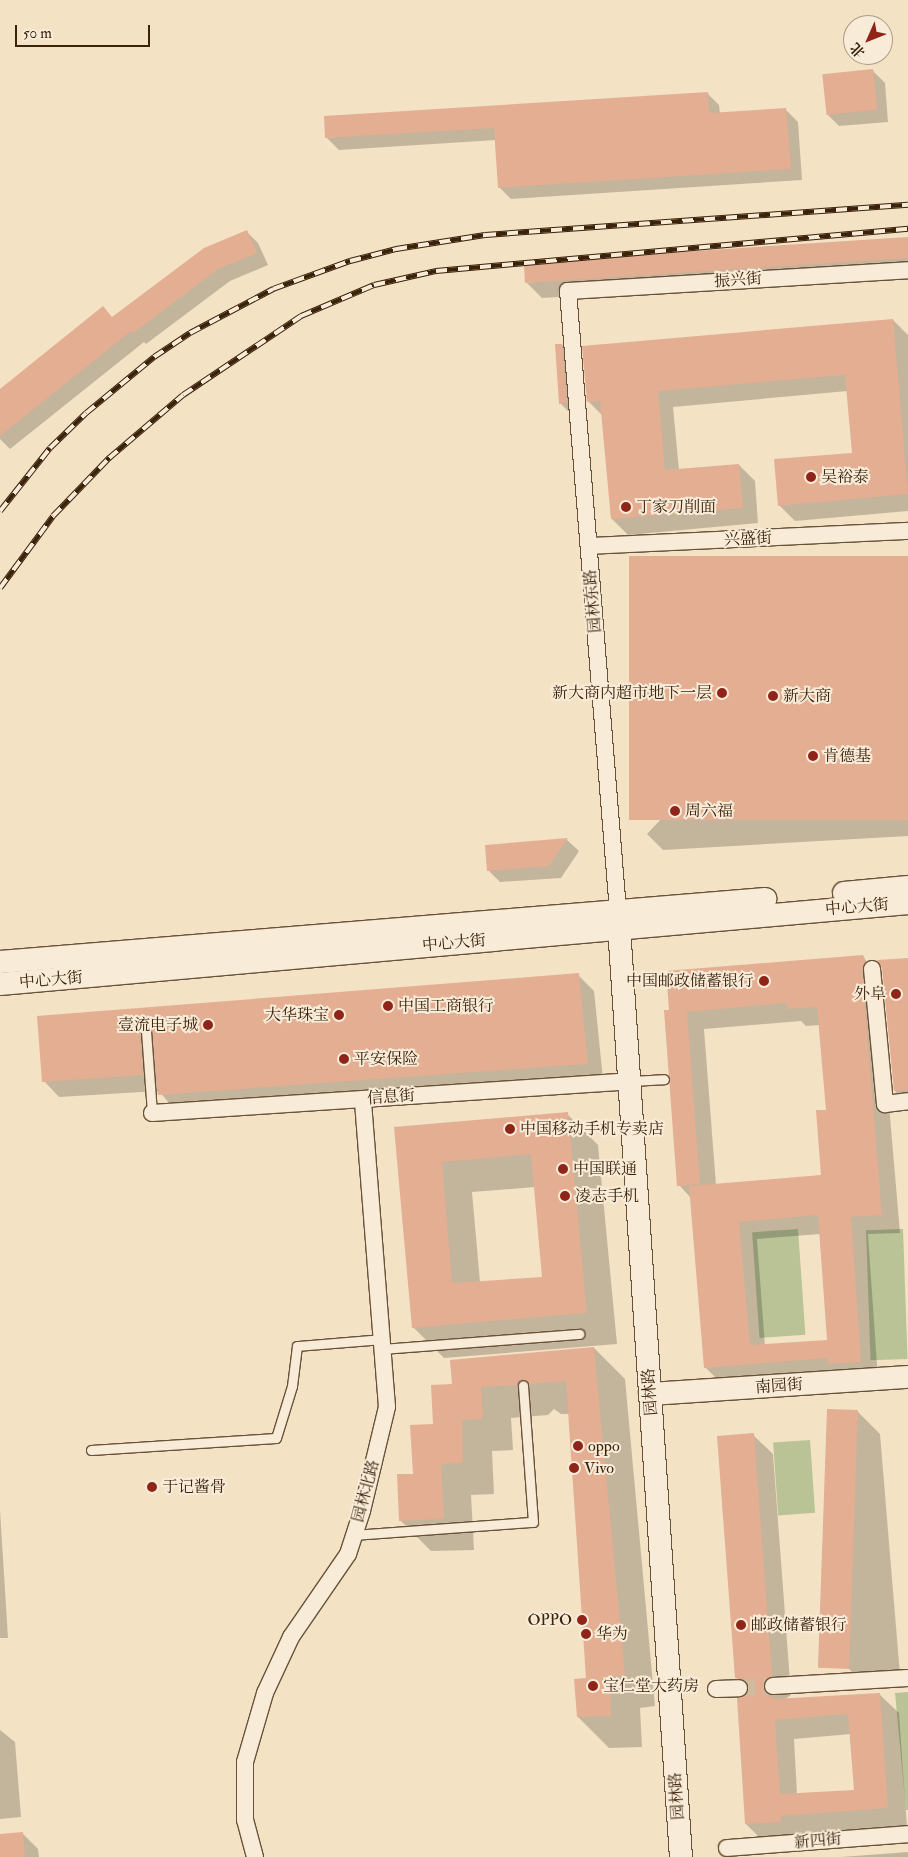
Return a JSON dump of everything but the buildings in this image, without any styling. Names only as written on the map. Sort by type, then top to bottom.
[{"type":"main road","name":"中心大街","points":[[0,984],[619,919],[908,886]]},
{"type":"main road","name":"中心大街","points":[[0,962],[619,919],[908,903]]},
{"type":"main road","name":"园林路","points":[[619,919],[681,1857]]},
{"type":"main road","name":"南园街","points":[[650,1394],[908,1377]]},
{"type":"street","name":"振兴街","points":[[568,291],[908,270]]},
{"type":"street","name":"园林东路","points":[[568,291],[619,919]]},
{"type":"street","name":"兴盛街","points":[[589,546],[908,531]]},
{"type":"street","points":[[872,970],[886,1104],[908,1102]]},
{"type":"street","name":"信息街","points":[[152,1113],[630,1081]]},
{"type":"street","name":"园林北路","points":[[255,1857],[245,1820],[245,1762],[266,1693],[291,1637],[348,1554],[387,1407],[363,1099]]},
{"type":"street","points":[[773,1686],[908,1678]]},
{"type":"street","points":[[716,1689],[739,1688]]},
{"type":"street","name":"新四街","points":[[727,1848],[908,1834]]},
{"type":"lane","points":[[146,1031],[152,1113]]},
{"type":"lane","points":[[630,1081],[664,1079]]},
{"type":"lane","points":[[90,1450],[276,1438],[292,1386],[297,1346],[382,1344],[579,1334]]},
{"type":"lane","points":[[354,1535],[533,1522],[523,1385]]},
{"type":"green space","points":[[798,1229],[805,1335],[760,1338],[752,1232]]},
{"type":"green space","points":[[903,1229],[908,1359],[871,1360],[866,1230]]},
{"type":"green space","points":[[810,1440],[815,1513],[778,1515],[773,1443]]},
{"type":"green space","points":[[908,1692],[908,1810],[906,1810],[895,1693]]},
{"type":"tunnel","points":[[739,1688],[773,1686]]},
{"type":"railway","points":[[0,511],[50,448],[86,413],[154,357],[190,333],[273,289],[350,261],[396,249],[485,235],[908,205]]},
{"type":"railway","points":[[0,588],[53,516],[109,458],[183,395],[301,316],[374,285],[436,271],[908,229]]},
{"type":"place","name":"吴裕泰","points":[[811,477]]},
{"type":"place","name":"丁家刀削面","points":[[626,507]]},
{"type":"place","name":"新大商内超市地下一层","points":[[722,693]]},
{"type":"place","name":"新大商","points":[[773,696]]},
{"type":"place","name":"肯德基","points":[[813,756]]},
{"type":"place","name":"周六福","points":[[675,811]]},
{"type":"place","name":"中国邮政储蓄银行","points":[[764,981]]},
{"type":"place","name":"外阜","points":[[896,994]]},
{"type":"place","name":"中国工商银行","points":[[388,1006]]},
{"type":"place","name":"大华珠宝","points":[[339,1015]]},
{"type":"place","name":"壹流电子城","points":[[208,1025]]},
{"type":"place","name":"平安保险","points":[[344,1059]]},
{"type":"place","name":"中国移动手机专卖店","points":[[510,1129]]},
{"type":"place","name":"中国联通","points":[[563,1169]]},
{"type":"place","name":"凌志手机","points":[[565,1196]]},
{"type":"place","name":"oppo","points":[[578,1446]]},
{"type":"place","name":"Vivo","points":[[574,1468]]},
{"type":"place","name":"于记酱骨","points":[[152,1487]]},
{"type":"place","name":"OPPO","points":[[582,1620]]},
{"type":"place","name":"邮政储蓄银行","points":[[741,1625]]},
{"type":"place","name":"华为","points":[[586,1634]]},
{"type":"place","name":"宝仁堂大药房","points":[[593,1686]]}]
